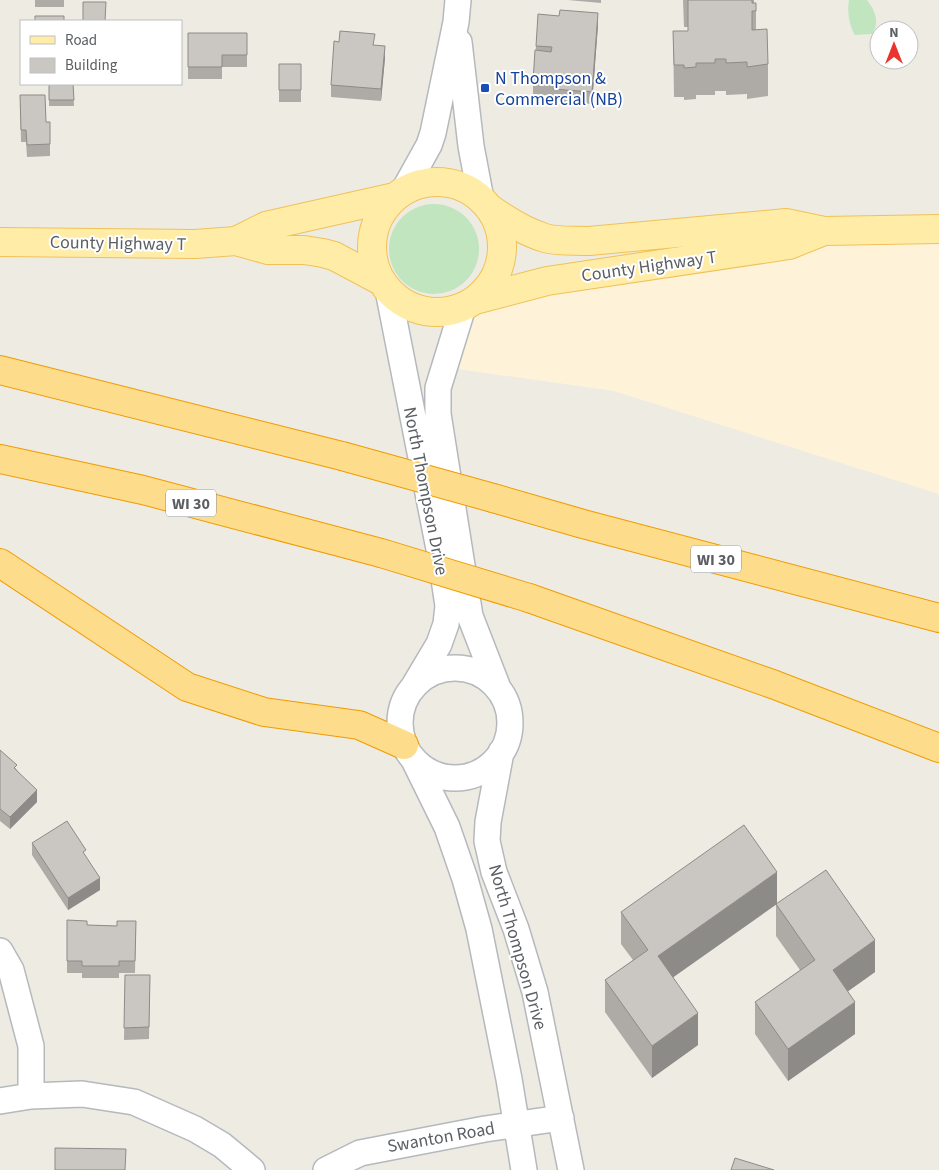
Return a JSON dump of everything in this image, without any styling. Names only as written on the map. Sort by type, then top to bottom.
[{"type":"highway","name":"WI 30","points":[[0,370],[342,456],[582,524],[939,618]]},
{"type":"highway","name":"WI 30","points":[[0,459],[143,490],[381,553],[529,598],[775,685],[939,748]]},
{"type":"highway","points":[[0,563],[187,687],[264,712],[359,725],[409,752]]},
{"type":"main road","points":[[426,182],[450,183],[461,186],[485,203],[500,228],[502,240],[501,257],[497,274],[491,283],[469,303],[445,312],[424,311],[404,303],[385,285],[375,267],[372,237],[376,222],[384,208],[399,194],[426,182]]},
{"type":"main road","name":"County Highway T","points":[[236,241],[266,226],[399,194]]},
{"type":"main road","name":"County Highway T","points":[[485,203],[507,220],[546,238],[589,241],[786,223],[824,231],[939,229]]},
{"type":"main road","name":"County Highway T","points":[[469,303],[546,281],[789,245],[824,231]]},
{"type":"main road","name":"County Highway T","points":[[0,242],[195,244],[236,241],[268,250],[304,250],[334,256],[385,285]]},
{"type":"street","points":[[399,194],[429,145],[433,133],[457,11]]},
{"type":"street","points":[[457,11],[471,146],[485,203]]},
{"type":"street","name":"North Thompson Drive","points":[[385,285],[441,559],[448,606],[446,624],[439,644],[414,686]]},
{"type":"street","name":"North Thompson Drive","points":[[469,303],[438,388],[438,414],[470,616],[498,688]]},
{"type":"street","points":[[447,668],[466,669],[484,676],[498,688],[507,703],[510,720],[508,737],[502,752],[490,765],[476,774],[460,778],[442,776],[427,770],[409,752],[400,730],[400,714],[405,699],[414,686],[429,674],[447,668]]},
{"type":"street","name":"North Thompson Drive","points":[[409,752],[446,827],[465,879],[477,921],[494,997],[524,1170]]},
{"type":"street","name":"North Thompson Drive","points":[[502,752],[488,822],[488,841],[494,872],[516,930],[535,992],[571,1170]]},
{"type":"street","points":[[0,951],[11,970],[31,1046],[31,1096]]},
{"type":"street","points":[[0,1101],[31,1096],[82,1094],[134,1102],[195,1129],[222,1145],[252,1170]]},
{"type":"street","name":"Swanton Road","points":[[326,1170],[360,1152],[561,1118]]},
{"type":"shaded area","points":[[939,229],[939,494],[614,391],[443,367],[463,307],[547,281]]},
{"type":"green space","points":[[849,0],[867,0],[876,16],[876,20],[869,20],[869,34],[855,35],[851,27],[848,9]]},
{"type":"green space","points":[[434,204],[451,208],[466,217],[475,232],[479,249],[475,266],[466,281],[451,290],[434,294],[417,290],[402,281],[393,266],[389,249],[393,232],[402,217],[417,208]]},
{"type":"building","points":[[688,0],[752,0],[752,3],[756,3],[756,11],[752,11],[752,30],[767,29],[768,64],[747,67],[747,62],[726,63],[726,59],[715,59],[715,63],[696,63],[696,67],[684,68],[684,65],[674,65],[673,31],[688,31]]},
{"type":"building","points":[[83,2],[106,2],[105,20],[83,20]]},
{"type":"building","points":[[560,10],[598,13],[592,92],[553,89],[554,83],[533,82],[535,50],[551,52],[552,47],[536,46],[538,14],[559,16]]},
{"type":"building","points":[[35,16],[64,16],[64,20],[35,20]]},
{"type":"building","points":[[340,31],[375,34],[373,45],[385,46],[381,89],[331,85],[334,41],[339,42]]},
{"type":"building","points":[[188,33],[247,33],[247,55],[222,55],[222,67],[188,67]]},
{"type":"building","points":[[279,64],[301,64],[301,90],[279,90]]},
{"type":"building","points":[[49,85],[73,85],[74,100],[49,100]]},
{"type":"building","points":[[20,95],[45,95],[46,122],[50,122],[50,144],[27,145],[26,130],[21,130]]},
{"type":"building","points":[[0,750],[17,765],[14,768],[37,790],[10,817],[0,809]]},
{"type":"building","points":[[67,821],[86,850],[83,852],[100,878],[68,898],[32,843]]},
{"type":"building","points":[[744,825],[777,872],[658,956],[698,1013],[652,1046],[605,980],[648,950],[621,912]]},
{"type":"building","points":[[826,870],[875,940],[833,970],[855,1002],[788,1049],[755,1002],[815,960],[776,904]]},
{"type":"building","points":[[67,920],[87,921],[87,925],[117,926],[117,921],[136,921],[135,961],[119,961],[119,966],[82,966],[82,961],[67,961]]},
{"type":"building","points":[[125,975],[150,975],[149,1027],[124,1028]]},
{"type":"building","points":[[55,1148],[126,1149],[125,1170],[55,1170]]},
{"type":"building","points":[[735,1158],[774,1170],[731,1170]]},
{"type":"place","name":"N Thompson & Commercial (NB)","points":[[485,88]]}]
